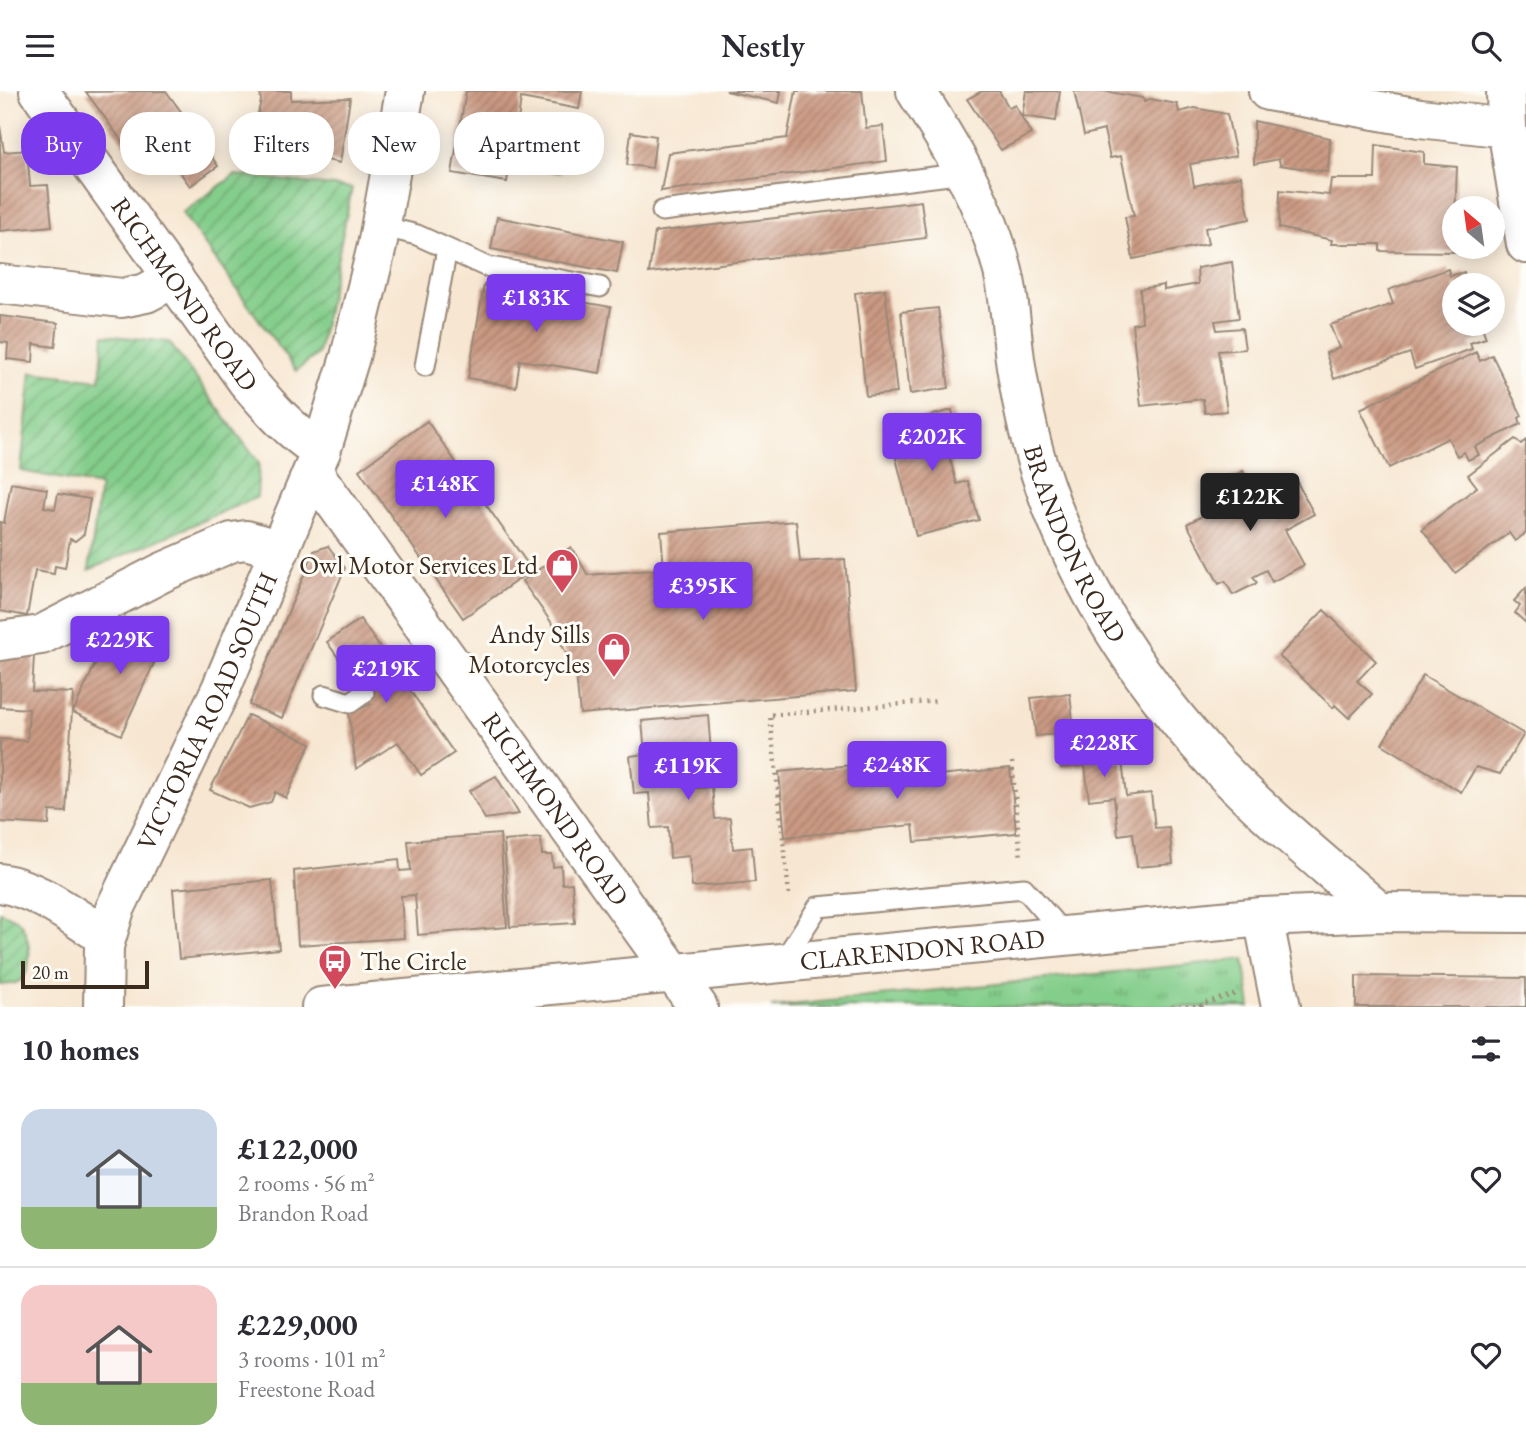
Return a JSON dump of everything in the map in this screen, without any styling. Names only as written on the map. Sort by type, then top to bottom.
[{"type":"street","name":"RICHMOND ROAD","points":[[39,91],[275,414],[301,438],[437,644],[698,1007]]},
{"type":"street","name":"VICTORIA ROAD SOUTH","points":[[103,1007],[101,970],[106,936],[115,909],[221,689],[317,462],[351,357],[381,226],[405,91]]},
{"type":"street","name":"BRANDON ROAD","points":[[916,91],[965,173],[989,222],[1004,274],[1016,367],[1043,483],[1076,564],[1109,626],[1165,706],[1220,767],[1379,912]]},
{"type":"street","points":[[1268,91],[1420,118],[1507,110],[1526,244]]},
{"type":"street","points":[[0,285],[122,298],[146,293],[174,278]]},
{"type":"street","points":[[0,641],[25,639],[51,631],[163,572],[232,542],[246,540],[280,550]]},
{"type":"street","points":[[0,883],[19,887],[43,898],[106,936]]},
{"type":"street","name":"CLARENDON ROAD","points":[[321,1007],[1263,917],[1379,912],[1526,913]]},
{"type":"street","points":[[1263,917],[1281,1007]]},
{"type":"lane","points":[[662,211],[965,173]]},
{"type":"lane","points":[[381,226],[417,235],[485,266],[600,287]]},
{"type":"lane","points":[[425,366],[447,249]]},
{"type":"lane","points":[[396,671],[437,644]]},
{"type":"lane","points":[[324,695],[350,703],[364,693]]},
{"type":"lane","points":[[781,964],[818,907],[1024,888],[1066,936]]},
{"type":"path","points":[[818,907],[789,895],[771,715],[939,701]]},
{"type":"path","points":[[1012,762],[1024,888]]},
{"type":"path","points":[[1172,1007],[1202,1004],[1202,1007]]},
{"type":"green space","points":[[235,175],[352,188],[318,354],[296,371],[182,213]]},
{"type":"green space","points":[[104,335],[169,342],[259,463],[257,497],[89,570],[100,486],[21,471],[31,372],[100,380]]},
{"type":"green space","points":[[0,912],[21,924],[29,948],[28,967],[21,980],[14,984],[0,985]]},
{"type":"green space","points":[[1244,959],[1251,1007],[771,1007]]},
{"type":"building","points":[[166,91],[181,112],[120,112],[120,138],[106,119],[106,112],[101,112],[86,92]]},
{"type":"building","points":[[260,91],[291,91],[291,100],[350,98],[340,163],[334,162],[334,112],[258,112]]},
{"type":"building","points":[[466,91],[582,91],[579,109],[521,98],[519,112],[462,112]]},
{"type":"building","points":[[726,91],[781,91],[779,103]]},
{"type":"building","points":[[796,91],[862,91],[866,128],[883,126],[887,161],[661,191],[668,153],[787,138]]},
{"type":"building","points":[[982,91],[999,91],[1009,108],[1015,105],[1031,134],[1001,150],[967,99]]},
{"type":"building","points":[[1026,91],[1060,91],[1056,121],[1022,116]]},
{"type":"building","points":[[1074,91],[1104,91],[1143,98],[1144,102],[1150,99],[1177,104],[1179,112],[1195,108],[1227,114],[1236,156],[1190,164],[1194,186],[1241,176],[1250,219],[1205,228],[1208,244],[1133,259],[1125,217],[1134,216],[1121,156],[1110,158],[1104,130],[1084,135]]},
{"type":"building","points":[[1254,121],[1330,138],[1328,172],[1280,165],[1279,159],[1254,164]]},
{"type":"building","points":[[0,126],[4,152],[21,151],[21,175],[29,175],[30,186],[48,185],[52,226],[0,231]]},
{"type":"building","points":[[631,132],[656,136],[652,168],[627,165]]},
{"type":"building","points":[[1376,145],[1424,152],[1424,164],[1457,167],[1456,196],[1442,196],[1442,252],[1380,251],[1380,244],[1331,244],[1332,240],[1279,228],[1280,190],[1329,195],[1331,179],[1375,179]]},
{"type":"building","points":[[182,175],[205,175],[190,186]]},
{"type":"building","points":[[464,175],[508,175],[507,182]]},
{"type":"building","points":[[921,201],[926,238],[649,273],[655,232]]},
{"type":"building","points":[[497,217],[623,242],[617,273],[491,249]]},
{"type":"building","points":[[1232,262],[1239,318],[1215,321],[1217,330],[1242,328],[1245,349],[1218,351],[1227,411],[1205,413],[1203,399],[1141,406],[1132,324],[1142,322],[1140,289],[1164,285],[1164,290],[1198,284],[1197,268]]},
{"type":"building","points":[[1448,269],[1449,273],[1442,273],[1442,336],[1486,338],[1470,343],[1472,349],[1415,369],[1410,353],[1334,379],[1326,353],[1339,348],[1330,325],[1393,304],[1388,290]]},
{"type":"building","points":[[484,285],[611,307],[600,373],[520,360],[516,387],[468,378]]},
{"type":"building","points":[[885,289],[897,393],[866,396],[855,293]]},
{"type":"building","points":[[938,308],[949,388],[910,394],[901,312]]},
{"type":"building","points":[[0,316],[58,323],[55,347],[34,344],[33,362],[7,359],[8,343],[0,342]]},
{"type":"building","points":[[1476,352],[1480,361],[1492,355],[1522,416],[1519,418],[1521,424],[1475,447],[1479,455],[1468,460],[1464,452],[1457,456],[1448,438],[1389,468],[1360,409]]},
{"type":"building","points":[[952,410],[963,452],[949,456],[957,484],[968,481],[979,520],[916,536],[888,427]]},
{"type":"building","points":[[427,421],[532,570],[463,618],[359,470]]},
{"type":"building","points":[[1515,439],[1521,444],[1526,440],[1526,533],[1515,541],[1509,533],[1455,573],[1422,529],[1477,487],[1468,475]]},
{"type":"building","points":[[1243,471],[1253,490],[1260,486],[1267,498],[1297,482],[1314,514],[1285,530],[1304,565],[1272,582],[1266,570],[1253,577],[1257,583],[1233,595],[1225,581],[1219,584],[1187,524],[1215,509],[1210,501],[1222,494],[1217,485]]},
{"type":"building","points":[[11,483],[47,489],[44,507],[55,509],[58,494],[90,499],[84,534],[75,541],[70,539],[65,568],[55,566],[54,574],[35,571],[27,616],[0,611],[0,522],[4,523]]},
{"type":"building","points":[[796,521],[800,562],[845,559],[856,691],[580,714],[576,674],[551,622],[522,581],[571,547],[588,575],[664,569],[661,532]]},
{"type":"building","points":[[328,546],[345,568],[282,718],[249,705],[314,551]]},
{"type":"building","points":[[1526,588],[1526,623],[1515,613],[1520,606],[1514,601]]},
{"type":"building","points":[[1324,610],[1376,661],[1357,681],[1372,694],[1349,718],[1335,705],[1333,708],[1279,656]]},
{"type":"building","points":[[124,618],[166,637],[121,735],[73,712],[109,635],[115,638]]},
{"type":"building","points":[[360,619],[454,753],[421,775],[398,742],[356,769],[349,714],[371,704],[327,642]]},
{"type":"building","points":[[0,654],[34,656],[32,691],[73,693],[66,812],[50,811],[49,825],[0,822],[0,739],[27,741],[29,709],[0,707]]},
{"type":"building","points":[[1423,675],[1524,734],[1500,774],[1476,767],[1461,792],[1382,744]]},
{"type":"building","points":[[1070,694],[1074,731],[1096,729],[1099,762],[1122,760],[1126,796],[1151,793],[1155,828],[1169,827],[1173,864],[1137,867],[1133,833],[1118,835],[1114,797],[1089,800],[1085,765],[1061,768],[1057,734],[1036,736],[1031,698]]},
{"type":"building","points":[[248,715],[311,743],[286,798],[275,792],[271,802],[249,808],[210,790]]},
{"type":"building","points":[[708,715],[711,753],[695,755],[697,788],[712,787],[715,819],[730,818],[733,849],[752,847],[755,882],[692,887],[689,856],[670,858],[668,827],[652,828],[649,793],[634,794],[630,756],[645,754],[642,721]]},
{"type":"building","points":[[907,760],[909,778],[1010,768],[1016,833],[915,842],[913,825],[785,837],[779,772]]},
{"type":"building","points":[[496,776],[519,814],[485,819],[469,791]]},
{"type":"building","points":[[500,834],[507,927],[418,935],[415,895],[401,896],[404,938],[298,945],[294,871],[399,859],[400,871],[411,870],[408,841]]},
{"type":"building","points":[[541,838],[542,855],[552,855],[553,867],[561,866],[562,884],[572,883],[575,923],[510,927],[504,841]]},
{"type":"building","points":[[272,880],[279,949],[179,959],[173,889]]},
{"type":"building","points":[[1356,976],[1526,978],[1526,1007],[1356,1007]]},
{"type":"place","name":"Owl Motor Services Ltd","points":[[562,595]]},
{"type":"place","name":"Andy Sills Motorcycles","points":[[614,679]]},
{"type":"place","name":"The Circle","points":[[335,991]]}]
